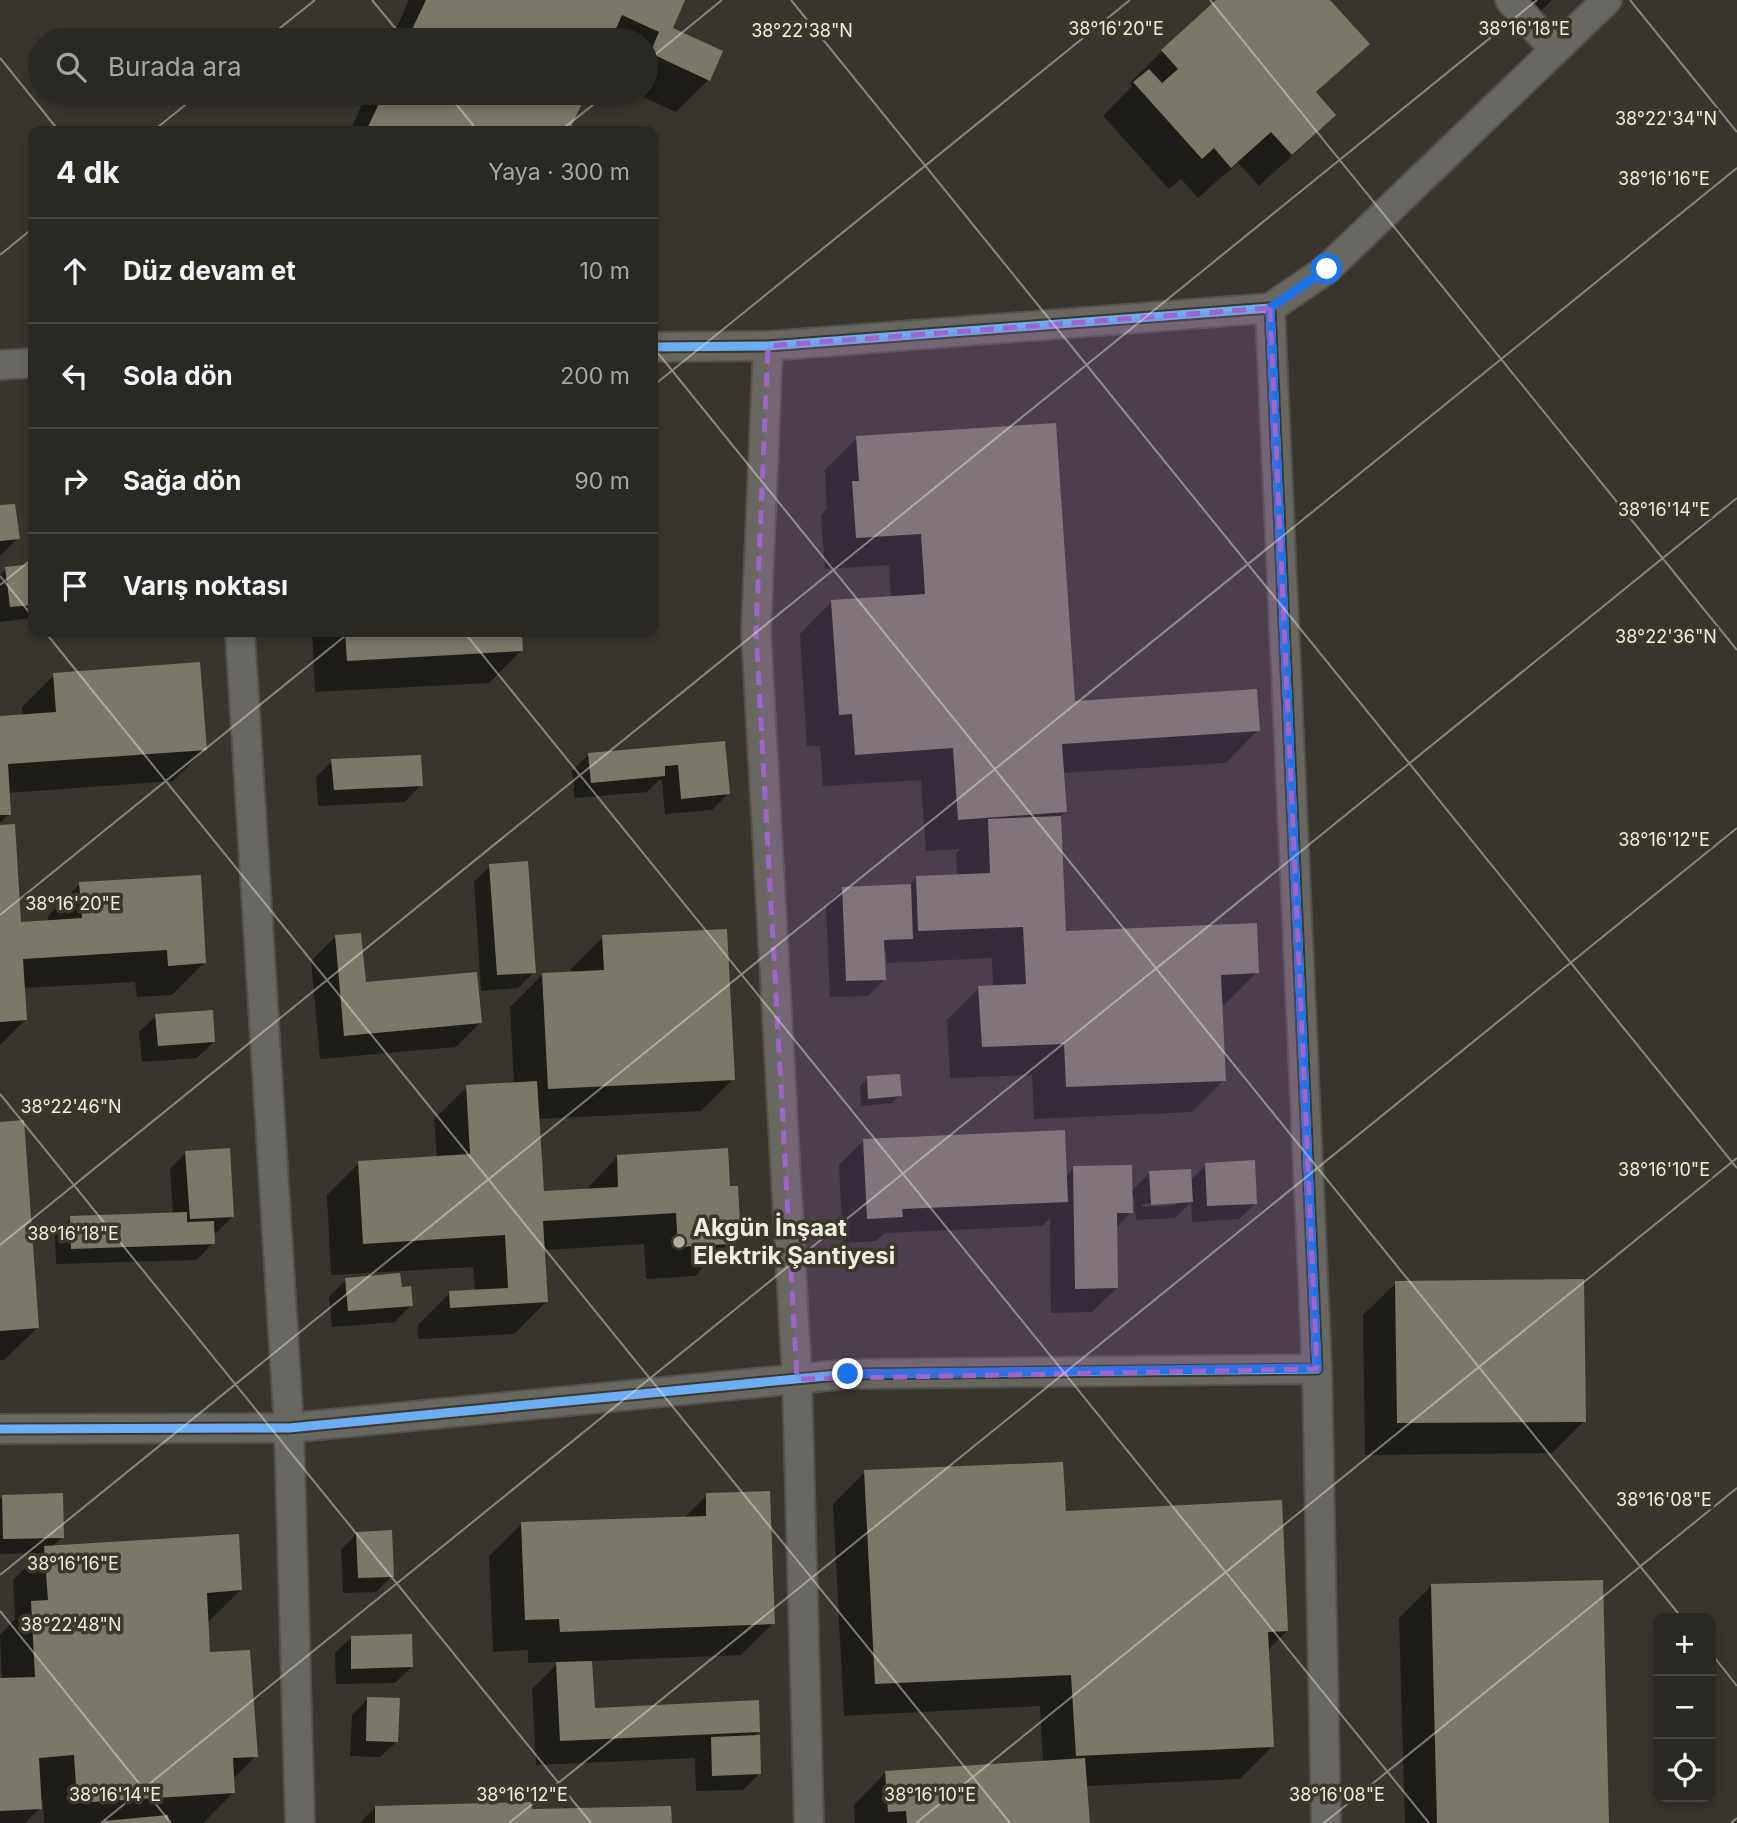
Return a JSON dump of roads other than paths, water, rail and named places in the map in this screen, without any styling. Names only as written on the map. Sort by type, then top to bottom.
[{"type":"street","points":[[1510,0],[1555,50]]},
{"type":"street","points":[[658,347],[768,346],[1270,308],[1327,269],[1607,0]]},
{"type":"street","points":[[1270,308],[1317,1368],[1326,1823]]},
{"type":"street","points":[[768,346],[757,632],[797,1379],[810,1823]]},
{"type":"street","points":[[0,365],[28,363]]},
{"type":"street","points":[[240,637],[289,1429],[300,1823]]},
{"type":"street","points":[[0,1429],[289,1429],[848,1374],[1317,1368]]},
{"type":"place","name":"Akgün İnşaat Elektrik Şantiyesi","points":[[679,1242]]}]
